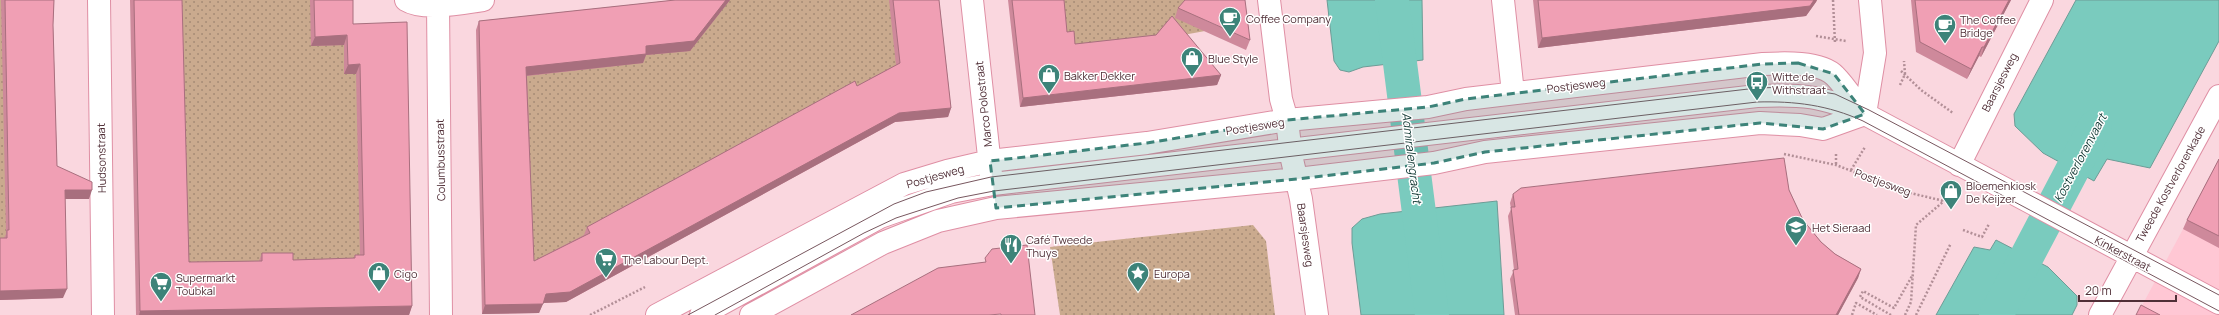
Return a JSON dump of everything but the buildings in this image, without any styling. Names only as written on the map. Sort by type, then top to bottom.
[{"type":"street","name":"Hudsonstraat","points":[[99,0],[103,315]]},
{"type":"street","points":[[406,0],[412,4],[438,5],[482,0]]},
{"type":"street","name":"Marco Polostraat","points":[[972,0],[992,184],[996,208]]},
{"type":"street","points":[[1269,0],[1280,99],[1287,120],[1291,152]]},
{"type":"street","points":[[1503,0],[1513,93]]},
{"type":"street","points":[[751,315],[883,243],[938,221],[996,208],[1297,179],[1434,162],[1485,152],[1760,122],[1800,125],[1823,129],[1864,114],[1875,53],[1870,0]]},
{"type":"street","name":"Baarsjesweg","points":[[1958,165],[2042,0]]},
{"type":"street","name":"Columbusstraat","points":[[438,5],[441,315]]},
{"type":"street","name":"Postjesweg","points":[[657,315],[904,184],[990,161],[1147,142],[1287,120],[1368,111],[1428,107],[1466,99],[1756,64],[1798,63],[1811,65],[1834,74],[1864,114]]},
{"type":"street","name":"Postjesweg","points":[[701,315],[880,217],[952,192],[992,184],[1291,152],[1371,140],[1757,96],[1804,95],[1835,101],[1864,114],[2070,225]]},
{"type":"street","name":"Tweede Kostverlorenkade","points":[[2100,315],[2219,96]]},
{"type":"street","name":"Baarsjesweg","points":[[1291,152],[1301,199],[1317,315]]},
{"type":"street","name":"Kinkerstraat","points":[[2070,225],[2219,303]]},
{"type":"path","points":[[1833,0],[1833,6]]},
{"type":"path","name":"Postjesweg","points":[[1778,153],[1836,165],[1906,192],[1944,201]]},
{"type":"path","points":[[1944,201],[1958,165]]},
{"type":"path","points":[[1904,315],[1911,302],[1916,225],[1944,201],[1995,185]]},
{"type":"path","points":[[1963,230],[1982,237],[1989,224]]},
{"type":"path","points":[[1916,315],[1951,243]]},
{"type":"path","points":[[1891,315],[1860,297],[1862,291],[1894,308],[1913,274]]},
{"type":"path","points":[[1852,315],[1856,303],[1877,315]]},
{"type":"highlighted area","points":[[1798,63],[1834,74],[1865,114],[1823,129],[1760,123],[1485,152],[1434,163],[1297,179],[996,208],[990,161],[1147,143],[1287,120],[1428,107],[1466,99],[1763,64]]},
{"type":"shaded area","points":[[0,0],[16,0],[19,239],[0,241]]},
{"type":"shaded area","points":[[156,0],[322,0],[379,64],[388,282],[158,294]]},
{"type":"shaded area","points":[[713,0],[903,0],[912,66],[519,277],[512,55]]},
{"type":"shaded area","points":[[1046,0],[1202,0],[1205,31],[1052,59]]},
{"type":"shaded area","points":[[2219,162],[2219,315],[2137,315]]},
{"type":"shaded area","points":[[1253,225],[1266,241],[1275,315],[1060,315],[1050,247]]},
{"type":"water","points":[[1327,0],[1422,0],[1423,60],[1363,67],[1349,72],[1340,70],[1334,61]]},
{"type":"water","points":[[2076,0],[2219,0],[2219,41],[2150,168],[2107,159],[2094,181],[2043,153],[2015,126],[2014,114]]},
{"type":"water","points":[[1497,201],[1504,315],[1361,315],[1352,243],[1352,228],[1362,219],[1380,214]]},
{"type":"water","points":[[1996,240],[2048,267],[2077,296],[2077,305],[2072,315],[1936,315],[1974,247],[1990,250]]},
{"type":"waterway","name":"Admiralengracht","points":[[1392,0],[1432,315]]},
{"type":"waterway","name":"Kostverlorenvaart","points":[[1996,315],[2095,127]]},
{"type":"tram line","points":[[688,315],[894,204],[926,192],[991,177],[1757,88],[1792,87],[1835,94],[1869,110],[2219,295]]},
{"type":"tram line","points":[[715,315],[864,233],[896,218],[958,198],[994,191],[1757,102],[1785,102],[1811,105],[1837,111],[1863,121],[2219,311]]},
{"type":"place","name":"Coffee Company","points":[[1230,38]]},
{"type":"place","name":"The Coffee Bridge","points":[[1945,44]]},
{"type":"place","name":"Blue Style","points":[[1192,78]]},
{"type":"place","name":"Bakker Dekker","points":[[1049,94]]},
{"type":"place","name":"Witte de Withstraat","points":[[1757,102]]},
{"type":"place","name":"Bloemenkiosk De Keijzer","points":[[1951,210]]},
{"type":"place","name":"Het Sieraad","points":[[1796,246]]},
{"type":"place","name":"Café Tweede Thuys","points":[[1011,264]]},
{"type":"place","name":"The Labour Dept.","points":[[606,278]]},
{"type":"place","name":"Cigo","points":[[379,292]]},
{"type":"place","name":"Europa","points":[[1138,292]]},
{"type":"place","name":"Supermarkt Toubkal","points":[[161,302]]}]
